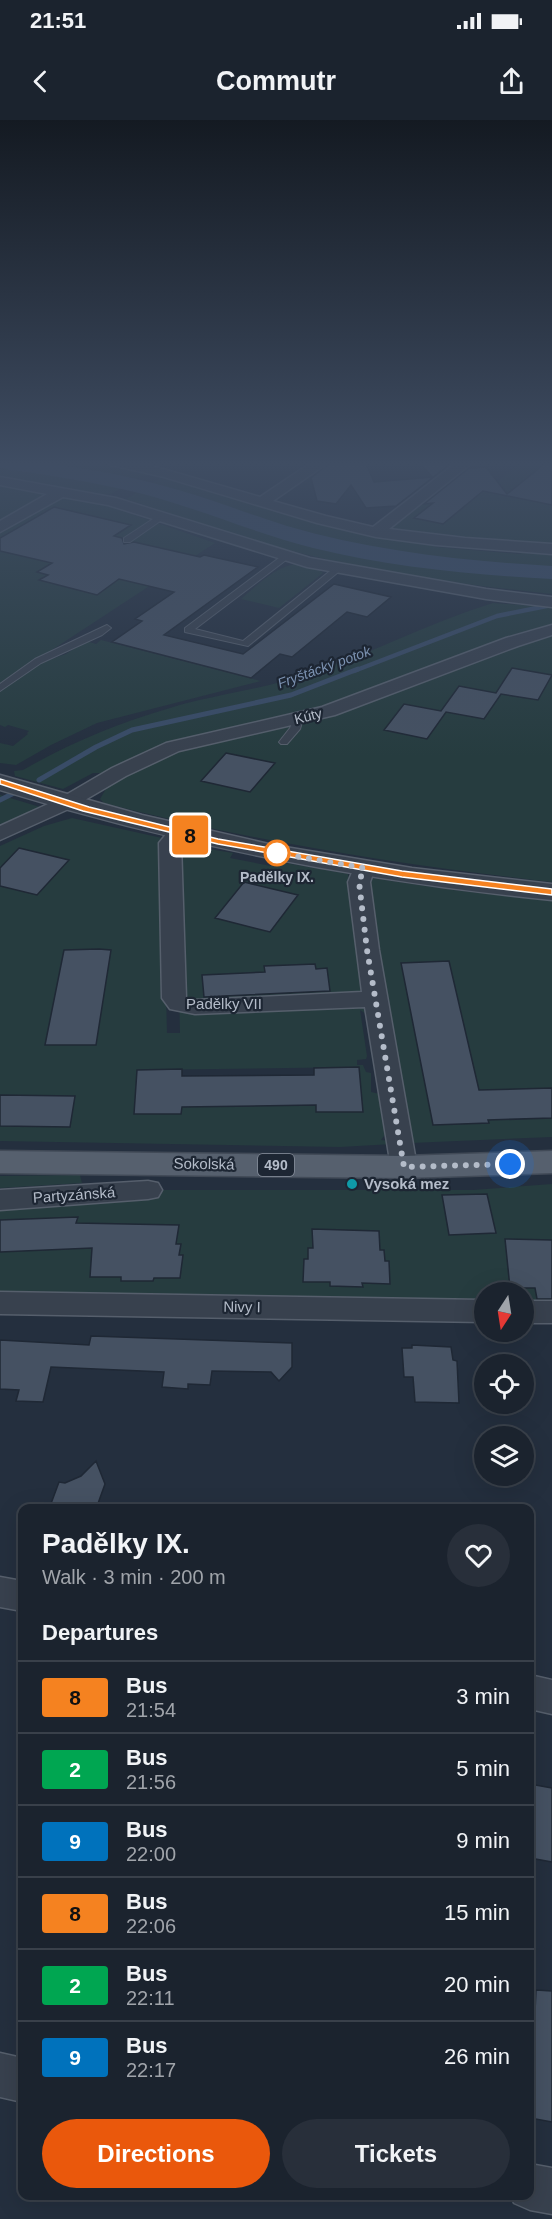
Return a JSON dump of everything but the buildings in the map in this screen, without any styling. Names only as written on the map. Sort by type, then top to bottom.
[{"type":"main road","name":"Sokolská","points":[[0,1162],[404,1167],[552,1162]]},
{"type":"street","points":[[299,560],[500,597],[552,602]]},
{"type":"street","name":"Kúty","points":[[0,834],[57,800],[173,747],[212,736],[328,711],[512,642],[552,630]]},
{"type":"street","points":[[0,782],[57,800],[218,842],[364,868],[552,892]]},
{"type":"street","name":"Padělky VII","points":[[178,832],[170,843],[173,987],[174,998],[178,1004],[195,1007],[374,999]]},
{"type":"street","points":[[364,868],[359,882],[374,999],[404,1167]]},
{"type":"street","name":"Partyzánská","points":[[0,1200],[148,1190]]},
{"type":"street","name":"Nivy I","points":[[0,1303],[474,1311]]},
{"type":"street","points":[[534,1312],[552,1312]]},
{"type":"street","points":[[534,1693],[552,1697]]},
{"type":"street","points":[[0,2075],[18,2079]]},
{"type":"street","points":[[534,2188],[552,2191]]},
{"type":"lane","points":[[282,560],[188,630],[245,644],[338,569]]},
{"type":"lane","points":[[0,687],[44,658],[78,641],[90,639],[107,628]]},
{"type":"lane","points":[[284,742],[295,729],[298,719]]},
{"type":"green space","points":[[0,560],[189,560],[0,684]]},
{"type":"green space","points":[[331,560],[552,560],[552,594],[425,578]]},
{"type":"green space","points":[[297,564],[320,570],[323,573],[279,608],[241,599],[274,572]]},
{"type":"green space","points":[[493,603],[552,607],[552,627],[339,705],[294,716],[106,773],[93,773],[63,789],[15,776],[14,771],[23,770],[76,742],[132,720],[186,703],[302,676]]},
{"type":"green space","points":[[552,635],[552,882],[383,860],[271,840],[159,817],[104,803],[100,799],[110,782],[182,748],[262,730]]},
{"type":"green space","points":[[101,640],[261,681],[97,723],[16,765],[0,763],[0,743],[13,746],[29,731],[0,725],[0,691],[43,662],[66,654],[86,641],[96,644]]},
{"type":"green space","points":[[0,795],[40,807],[29,816],[0,824]]},
{"type":"green space","points":[[72,818],[162,838],[167,1033],[180,1033],[176,848],[179,844],[233,853],[230,858],[271,866],[274,861],[348,874],[371,1017],[360,1010],[367,1056],[366,1059],[357,1060],[357,1065],[363,1065],[366,1072],[371,1073],[371,1092],[380,1094],[386,1133],[381,1140],[393,1141],[393,1144],[340,1147],[0,1141],[0,846],[44,826]],"holes":[[[358,1067],[363,1112],[317,1112],[316,1105],[182,1107],[181,1114],[135,1114],[137,1070]]]},
{"type":"green space","points":[[364,877],[552,901],[552,1137],[411,1143]]},
{"type":"green space","points":[[80,1175],[82,1183],[0,1188],[0,1176]]},
{"type":"green space","points":[[552,1184],[552,1301],[534,1300],[534,1282],[474,1282],[474,1300],[85,1294],[0,1295],[0,1198],[148,1190],[473,1190]]},
{"type":"water","points":[[372,560],[473,560],[552,566],[552,579],[432,569]]},
{"type":"waterway","name":"Fryštácký potok","points":[[354,671],[497,616],[552,605]]},
{"type":"waterway","name":"Fryštácký potok","points":[[39,780],[96,747],[132,730],[291,695],[358,669]]},
{"type":"waterway","name":"Fryštácký potok","points":[[0,800],[20,790]]},
{"type":"bus line","name":"8","points":[[0,782],[86,809],[218,842],[402,874],[552,892]]},
{"type":"place","name":"Padělky IX.","points":[[277,853]]},
{"type":"place","name":"Vysoká mez","points":[[352,1184]]},
{"type":"route","points":[[277,853],[364,868],[359,882],[367,950],[400,1156],[404,1167],[510,1164]]}]
